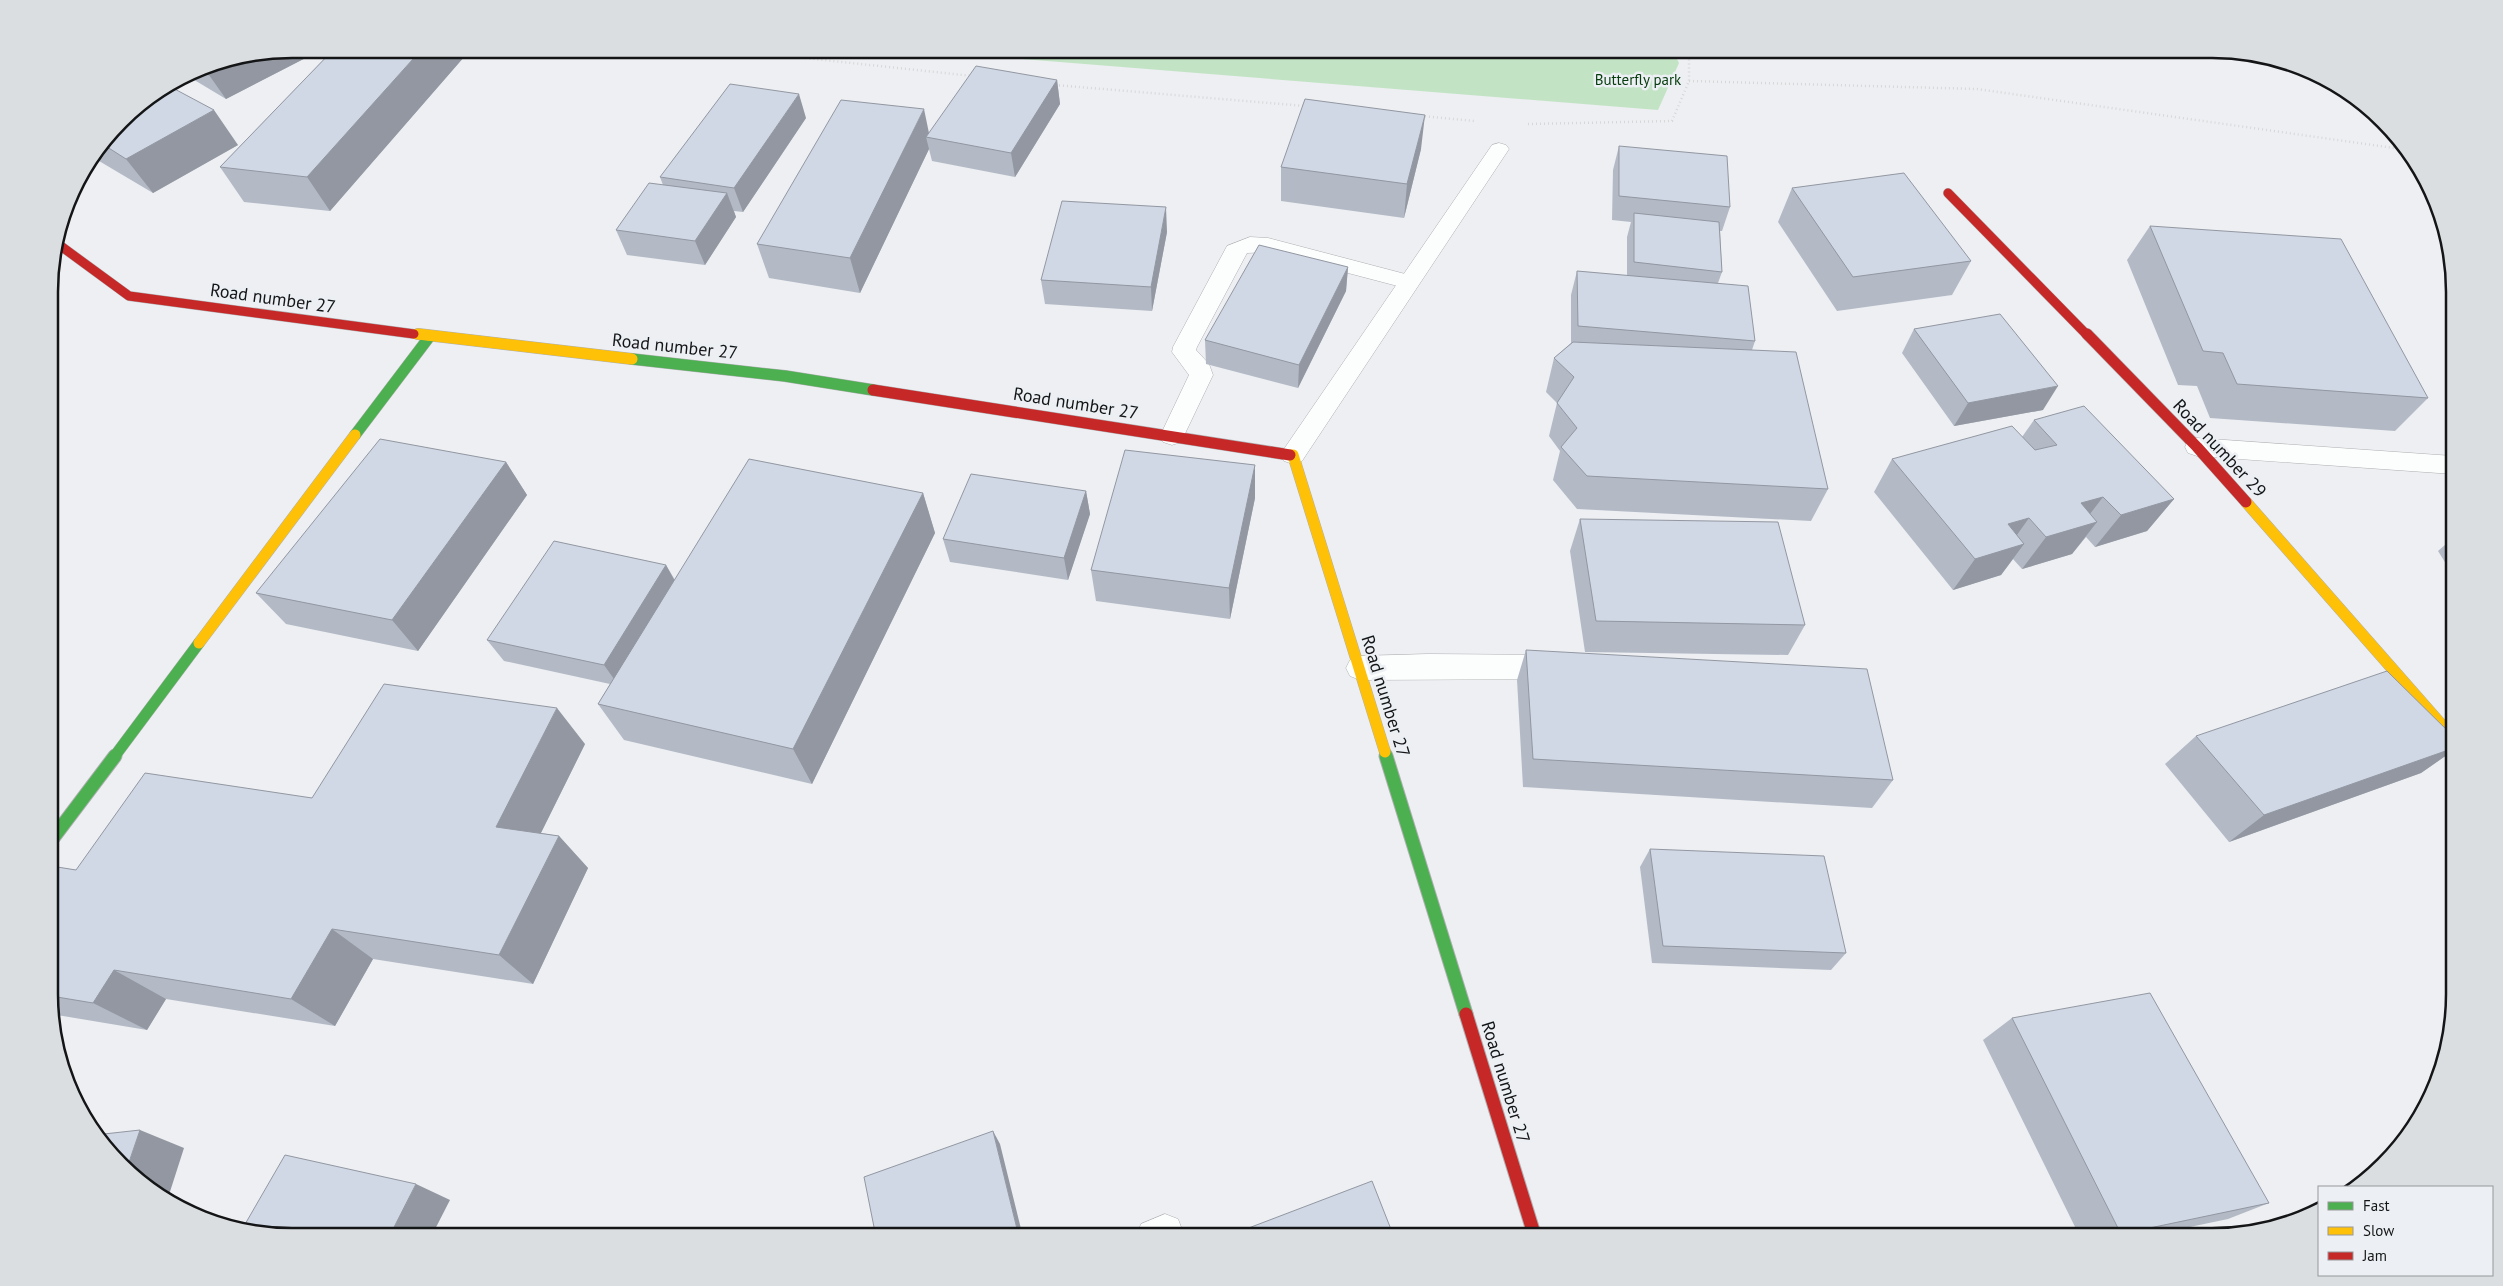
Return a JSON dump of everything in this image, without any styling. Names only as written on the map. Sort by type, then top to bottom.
[{"type":"street","points":[[1293,455],[1499,149]]},
{"type":"street","name":"Road number 29","points":[[1948,193],[2198,447],[2446,730]]},
{"type":"street","points":[[1172,436],[1201,375],[1201,370],[1186,356],[1184,352],[1185,347],[1234,251],[1248,243],[1268,245],[1409,282]]},
{"type":"street","name":"Road number 27","points":[[62,247],[129,296],[430,336],[785,376],[1293,455],[1533,1228]]},
{"type":"street","points":[[58,831],[430,336]]},
{"type":"street","points":[[2198,447],[2446,465]]},
{"type":"street","points":[[1360,668],[1428,666],[1585,668]]},
{"type":"path","points":[[803,58],[975,77]]},
{"type":"path","points":[[1522,124],[1672,121],[1689,81],[1689,58]]},
{"type":"path","points":[[1689,81],[1977,89],[2396,148]]},
{"type":"path","points":[[1053,85],[1307,106]]},
{"type":"path","points":[[1414,116],[1483,122]]},
{"type":"green space","name":"Butterfly park","points":[[1009,58],[1676,58],[1679,63],[1658,110]]},
{"type":"building","points":[[325,58],[414,58],[307,177],[220,167]]},
{"type":"building","points":[[976,66],[1057,80],[1011,153],[926,137]]},
{"type":"building","points":[[224,67],[209,75],[206,73]]},
{"type":"building","points":[[730,84],[799,94],[734,188],[660,177]]},
{"type":"building","points":[[175,89],[214,110],[126,159],[107,147],[137,116]]},
{"type":"building","points":[[1305,99],[1425,115],[1407,184],[1281,167]]},
{"type":"building","points":[[841,100],[924,109],[850,258],[757,244]]},
{"type":"building","points":[[1619,146],[1727,156],[1730,207],[1619,196]]},
{"type":"building","points":[[1904,173],[1971,261],[1853,277],[1792,188]]},
{"type":"building","points":[[649,183],[727,193],[695,241],[616,230]]},
{"type":"building","points":[[1062,201],[1166,207],[1151,287],[1041,280]]},
{"type":"building","points":[[1634,213],[1719,222],[1722,272],[1634,262]]},
{"type":"building","points":[[2150,226],[2341,239],[2428,398],[2237,384],[2223,353],[2203,351]]},
{"type":"building","points":[[1259,245],[1348,267],[1299,365],[1205,340]]},
{"type":"building","points":[[1577,271],[1748,286],[1755,341],[1578,326]]},
{"type":"building","points":[[2000,314],[2058,386],[1968,403],[1914,329]]},
{"type":"building","points":[[1573,342],[1796,352],[1828,489],[1587,476],[1561,447],[1577,428],[1557,403],[1574,377],[1554,358]]},
{"type":"building","points":[[2084,406],[2174,499],[2121,515],[2103,497],[2081,503],[2097,522],[2046,537],[2029,518],[2008,524],[2024,544],[1975,559],[1892,459],[2012,426],[2035,450],[2057,445],[2034,420]]},
{"type":"building","points":[[380,439],[506,462],[392,620],[256,593]]},
{"type":"building","points":[[1125,450],[1255,465],[1229,588],[1091,570]]},
{"type":"building","points":[[749,459],[923,493],[793,749],[598,704]]},
{"type":"building","points":[[971,474],[1086,491],[1064,558],[943,539]]},
{"type":"building","points":[[1580,519],[1778,522],[1805,625],[1596,621]]},
{"type":"building","points":[[554,541],[666,565],[604,665],[487,640]]},
{"type":"building","points":[[1526,650],[1867,669],[1893,780],[1533,759]]},
{"type":"building","points":[[2387,671],[2446,729],[2446,751],[2264,815],[2196,736]]},
{"type":"building","points":[[384,684],[557,708],[496,827],[559,836],[499,955],[332,929],[291,999],[114,970],[93,1003],[58,997],[58,867],[76,870],[145,773],[312,798]]},
{"type":"building","points":[[1650,849],[1824,856],[1846,953],[1663,946]]},
{"type":"building","points":[[2150,993],[2269,1203],[2150,1228],[2118,1228],[2012,1018]]},
{"type":"building","points":[[140,1130],[129,1163],[116,1149],[104,1134]]},
{"type":"building","points":[[993,1131],[1017,1228],[874,1228],[864,1177]]},
{"type":"building","points":[[285,1155],[416,1184],[394,1228],[276,1228],[245,1224]]},
{"type":"building","points":[[1372,1181],[1390,1228],[1249,1228]]},
{"type":"traffic: fast","points":[[355,435],[430,336]]},
{"type":"traffic: fast","points":[[632,359],[785,376],[873,390]]},
{"type":"traffic: fast","points":[[58,831],[199,643]]},
{"type":"traffic: fast","points":[[1385,752],[1466,1014]]},
{"type":"traffic: slow","points":[[414,334],[632,359]]},
{"type":"traffic: slow","points":[[199,643],[355,435]]},
{"type":"traffic: slow","points":[[1290,455],[1293,455],[1385,752]]},
{"type":"traffic: slow","points":[[2246,502],[2446,730]]},
{"type":"traffic: jam","points":[[1948,193],[2197,447],[2246,502]]},
{"type":"traffic: jam","points":[[62,247],[129,296],[414,334]]},
{"type":"traffic: jam","points":[[873,390],[1290,455]]},
{"type":"traffic: jam","points":[[1466,1014],[1532,1228]]}]
